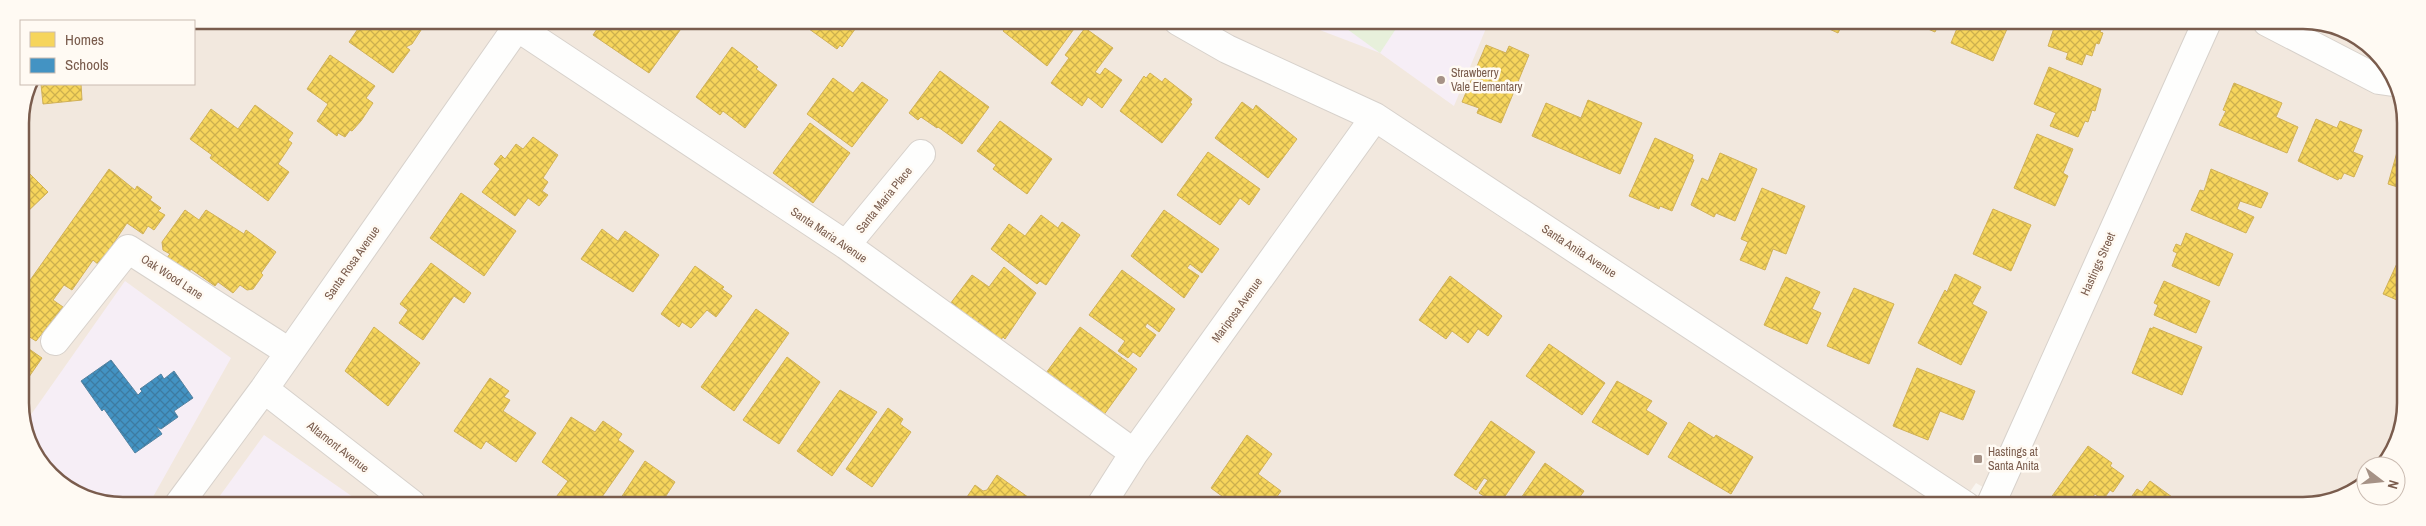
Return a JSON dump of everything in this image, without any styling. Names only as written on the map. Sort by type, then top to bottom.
[{"type":"street","name":"Santa Rosa Avenue","points":[[184,497],[264,389],[516,29]]},
{"type":"street","name":"Santa Maria Avenue","points":[[527,29],[846,246],[1134,453]]},
{"type":"street","name":"Santa Anita Avenue","points":[[1192,29],[1227,49],[1375,117],[1952,497]]},
{"type":"street","name":"Hastings Street","points":[[1994,497],[2204,29]]},
{"type":"street","points":[[2281,29],[2379,80],[2388,81]]},
{"type":"street","name":"Mariposa Avenue","points":[[1106,497],[1134,453],[1375,117]]},
{"type":"street","name":"Santa Maria Place","points":[[846,246],[921,154]]},
{"type":"street","name":"Oak Wood Lane","points":[[55,341],[128,249],[289,352]]},
{"type":"street","name":"Altamont Avenue","points":[[264,389],[403,497]]},
{"type":"shaded area","points":[[195,29],[2310,29],[2345,38],[2361,48],[2378,65],[2388,81],[2395,104],[2397,122],[2397,404],[2394,428],[2381,456],[2356,456],[2356,481],[2345,488],[2316,496],[2000,497],[1976,483],[1966,497],[116,497],[104,495],[81,488],[56,470],[41,450],[31,422],[29,410],[29,116],[32,98],[37,85],[195,85]]},
{"type":"shaded area","name":"Strawberry Vale Elementary","points":[[1317,29],[1486,29],[1454,106],[1380,53]]},
{"type":"shaded area","points":[[125,281],[231,358],[153,497],[116,497],[104,495],[81,488],[65,478],[48,461],[41,450],[34,434],[30,416]]},
{"type":"shaded area","points":[[264,435],[353,497],[219,497]]},
{"type":"green space","points":[[1347,29],[1396,29],[1380,53]]},
{"type":"building: Homes","points":[[358,29],[422,29],[412,44],[406,47],[410,50],[393,73],[349,42]]},
{"type":"building: Homes","points":[[597,29],[681,29],[649,73],[593,35]]},
{"type":"building: Homes","points":[[809,29],[855,29],[842,47],[840,45],[837,49]]},
{"type":"building: Homes","points":[[1005,29],[1074,29],[1047,66],[1003,31]]},
{"type":"building: Homes","points":[[1084,29],[1113,48],[1095,72],[1100,75],[1105,68],[1122,80],[1102,108],[1088,97],[1082,106],[1051,83],[1069,58],[1065,55]]},
{"type":"building: Homes","points":[[1829,29],[1840,29],[1838,33]]},
{"type":"building: Homes","points":[[1957,29],[2007,29],[1993,61],[1951,43]]},
{"type":"building: Homes","points":[[2054,29],[2101,29],[2100,32],[2103,33],[2099,44],[2096,43],[2092,56],[2086,54],[2082,65],[2066,59],[2068,53],[2048,46]]},
{"type":"building: Homes","points":[[1486,45],[1506,53],[1509,46],[1529,55],[1501,123],[1477,113],[1479,108],[1462,102]]},
{"type":"building: Homes","points":[[732,47],[777,85],[745,128],[723,111],[720,115],[696,97]]},
{"type":"building: Homes","points":[[330,55],[375,86],[366,98],[373,103],[361,121],[345,137],[338,133],[337,136],[317,121],[328,104],[307,89]]},
{"type":"building: Homes","points":[[2049,67],[2101,89],[2095,111],[2092,110],[2088,122],[2085,121],[2078,137],[2050,126],[2056,113],[2034,104]]},
{"type":"building: Homes","points":[[940,71],[989,107],[962,144],[921,117],[918,120],[909,113]]},
{"type":"building: Homes","points":[[1150,73],[1162,82],[1165,78],[1192,99],[1190,103],[1192,104],[1162,143],[1120,111],[1144,76],[1146,78]]},
{"type":"building: Homes","points":[[833,78],[853,93],[862,82],[888,100],[852,147],[807,114]]},
{"type":"building: Homes","points":[[2234,83],[2282,103],[2276,117],[2298,127],[2287,153],[2219,125],[2226,111],[2223,110]]},
{"type":"building: Homes","points":[[41,85],[81,85],[82,100],[43,104]]},
{"type":"building: Homes","points":[[1588,100],[1642,123],[1620,174],[1532,136],[1546,103],[1581,118]]},
{"type":"building: Homes","points":[[1242,102],[1253,110],[1256,105],[1297,139],[1268,178],[1215,138]]},
{"type":"building: Homes","points":[[255,105],[293,133],[288,140],[292,143],[278,164],[289,172],[268,201],[210,158],[212,155],[190,139],[211,109],[238,129]]},
{"type":"building: Homes","points":[[2316,119],[2337,128],[2340,121],[2362,130],[2353,152],[2363,156],[2354,177],[2344,173],[2341,179],[2339,178],[2338,180],[2298,161]]},
{"type":"building: Homes","points":[[1000,121],[1052,159],[1027,194],[993,169],[996,165],[977,151]]},
{"type":"building: Homes","points":[[810,123],[850,153],[813,203],[773,173]]},
{"type":"building: Homes","points":[[2037,134],[2073,149],[2063,173],[2068,176],[2055,206],[2014,188]]},
{"type":"building: Homes","points":[[533,137],[558,155],[543,178],[548,182],[542,191],[548,195],[539,206],[528,198],[515,216],[482,192],[500,169],[494,164],[501,155],[505,159],[516,144],[523,149]]},
{"type":"building: Homes","points":[[1655,138],[1693,155],[1692,159],[1694,160],[1672,211],[1660,206],[1659,209],[1629,196]]},
{"type":"building: Homes","points":[[1208,152],[1260,189],[1249,205],[1240,198],[1220,225],[1177,195]]},
{"type":"building: Homes","points":[[2397,152],[2397,187],[2388,184]]},
{"type":"building: Homes","points":[[1720,153],[1757,169],[1735,221],[1716,213],[1714,217],[1691,205],[1702,178],[1708,181]]},
{"type":"building: Homes","points":[[109,169],[135,190],[137,186],[152,197],[150,200],[161,208],[158,211],[165,215],[154,230],[148,226],[143,234],[127,223],[99,265],[93,260],[72,290],[64,285],[53,300],[63,307],[36,341],[29,337],[29,282]]},
{"type":"building: Homes","points":[[2211,169],[2268,193],[2261,208],[2240,201],[2237,209],[2254,217],[2246,233],[2191,210],[2200,190],[2204,191]]},
{"type":"building: Homes","points":[[29,173],[48,192],[29,210]]},
{"type":"building: Homes","points":[[1762,188],[1805,206],[1786,254],[1773,249],[1765,270],[1740,260],[1748,242],[1741,239]]},
{"type":"building: Homes","points":[[461,193],[516,231],[484,276],[430,238]]},
{"type":"building: Homes","points":[[1993,209],[2031,225],[2011,271],[1973,254]]},
{"type":"building: Homes","points":[[185,210],[199,220],[206,210],[244,234],[246,230],[276,252],[261,273],[263,275],[253,289],[247,290],[240,285],[233,293],[218,282],[215,286],[191,269],[186,276],[165,260],[170,254],[163,250],[162,242]]},
{"type":"building: Homes","points":[[1164,210],[1219,249],[1202,273],[1190,264],[1187,268],[1199,276],[1184,298],[1131,256]]},
{"type":"building: Homes","points":[[1041,215],[1058,228],[1062,222],[1080,235],[1046,285],[1040,281],[1037,284],[991,249],[1009,224],[1025,236]]},
{"type":"building: Homes","points":[[602,229],[618,241],[625,231],[659,255],[633,292],[581,259]]},
{"type":"building: Homes","points":[[2186,233],[2233,254],[2219,286],[2172,266],[2177,253],[2173,251],[2176,244],[2181,246]]},
{"type":"building: Homes","points":[[431,263],[471,293],[464,303],[454,296],[423,340],[399,323],[408,310],[400,304]]},
{"type":"building: Homes","points":[[2397,263],[2397,300],[2383,294]]},
{"type":"building: Homes","points":[[695,266],[724,287],[722,289],[732,296],[716,317],[707,310],[691,328],[682,322],[679,327],[661,314]]},
{"type":"building: Homes","points":[[1004,267],[1036,293],[1005,339],[1003,337],[1000,341],[950,304],[972,275],[989,287]]},
{"type":"building: Homes","points":[[1122,270],[1175,309],[1159,332],[1147,323],[1145,327],[1156,335],[1140,357],[1133,352],[1128,358],[1118,351],[1125,341],[1089,315]]},
{"type":"building: Homes","points":[[1955,274],[1981,287],[1972,304],[1987,312],[1961,365],[1918,343]]},
{"type":"building: Homes","points":[[1450,276],[1502,316],[1488,336],[1478,329],[1468,343],[1452,331],[1446,339],[1419,320]]},
{"type":"building: Homes","points":[[1786,277],[1820,292],[1812,309],[1821,313],[1807,344],[1764,325]]},
{"type":"building: Homes","points":[[2164,281],[2210,301],[2196,333],[2154,315],[2158,305],[2154,303]]},
{"type":"building: Homes","points":[[1854,288],[1894,304],[1869,364],[1827,346]]},
{"type":"building: Homes","points":[[756,309],[789,333],[734,411],[701,387]]},
{"type":"building: Homes","points":[[374,327],[420,363],[388,406],[345,371]]},
{"type":"building: Homes","points":[[1080,327],[1137,369],[1103,416],[1046,373]]},
{"type":"building: Homes","points":[[2153,327],[2202,347],[2182,395],[2132,373],[2150,328],[2153,329]]},
{"type":"building: Homes","points":[[1549,344],[1605,383],[1582,415],[1526,376]]},
{"type":"building: Homes","points":[[29,349],[42,358],[29,377]]},
{"type":"building: Homes","points":[[787,357],[820,382],[779,444],[743,420]]},
{"type":"building: Homes","points":[[1917,368],[1975,391],[1963,420],[1940,411],[1928,440],[1893,426]]},
{"type":"building: Homes","points":[[490,378],[509,391],[504,397],[510,400],[503,411],[536,433],[516,462],[486,441],[481,449],[454,431]]},
{"type":"building: Homes","points":[[1617,381],[1652,401],[1646,410],[1667,423],[1648,455],[1592,422]]},
{"type":"building: Homes","points":[[840,390],[877,412],[832,476],[797,451]]},
{"type":"building: Homes","points":[[888,408],[903,419],[900,424],[911,432],[872,487],[846,469]]},
{"type":"building: Homes","points":[[571,417],[595,432],[603,421],[622,434],[618,440],[634,451],[602,497],[556,497],[568,481],[542,462]]},
{"type":"building: Homes","points":[[1491,421],[1535,452],[1504,497],[1486,497],[1479,493],[1488,480],[1484,478],[1476,490],[1454,475]]},
{"type":"building: Homes","points":[[1689,422],[1714,438],[1716,435],[1753,457],[1731,494],[1668,457]]},
{"type":"building: Homes","points":[[1247,435],[1272,454],[1258,474],[1281,491],[1277,497],[1223,497],[1211,488]]},
{"type":"building: Homes","points":[[2088,446],[2112,463],[2110,466],[2124,476],[2113,492],[2110,490],[2105,497],[2099,497],[2095,494],[2093,497],[2051,497]]},
{"type":"building: Homes","points":[[645,461],[675,482],[665,497],[622,497]]},
{"type":"building: Homes","points":[[1545,463],[1584,491],[1580,497],[1522,497]]},
{"type":"building: Homes","points":[[997,475],[1028,497],[967,497],[975,485],[983,491],[987,490]]},
{"type":"building: Homes","points":[[2150,481],[2172,497],[2131,497],[2137,489],[2142,492]]},
{"type":"building: Schools","points":[[111,360],[138,395],[142,391],[140,389],[161,374],[164,379],[174,371],[193,398],[174,411],[178,417],[161,429],[157,427],[162,434],[135,453],[104,409],[102,411],[81,381]]},
{"type":"place","name":"Strawberry Vale Elementary","points":[[1441,80]]},
{"type":"place","name":"Hastings at Santa Anita","points":[[1978,459]]}]
